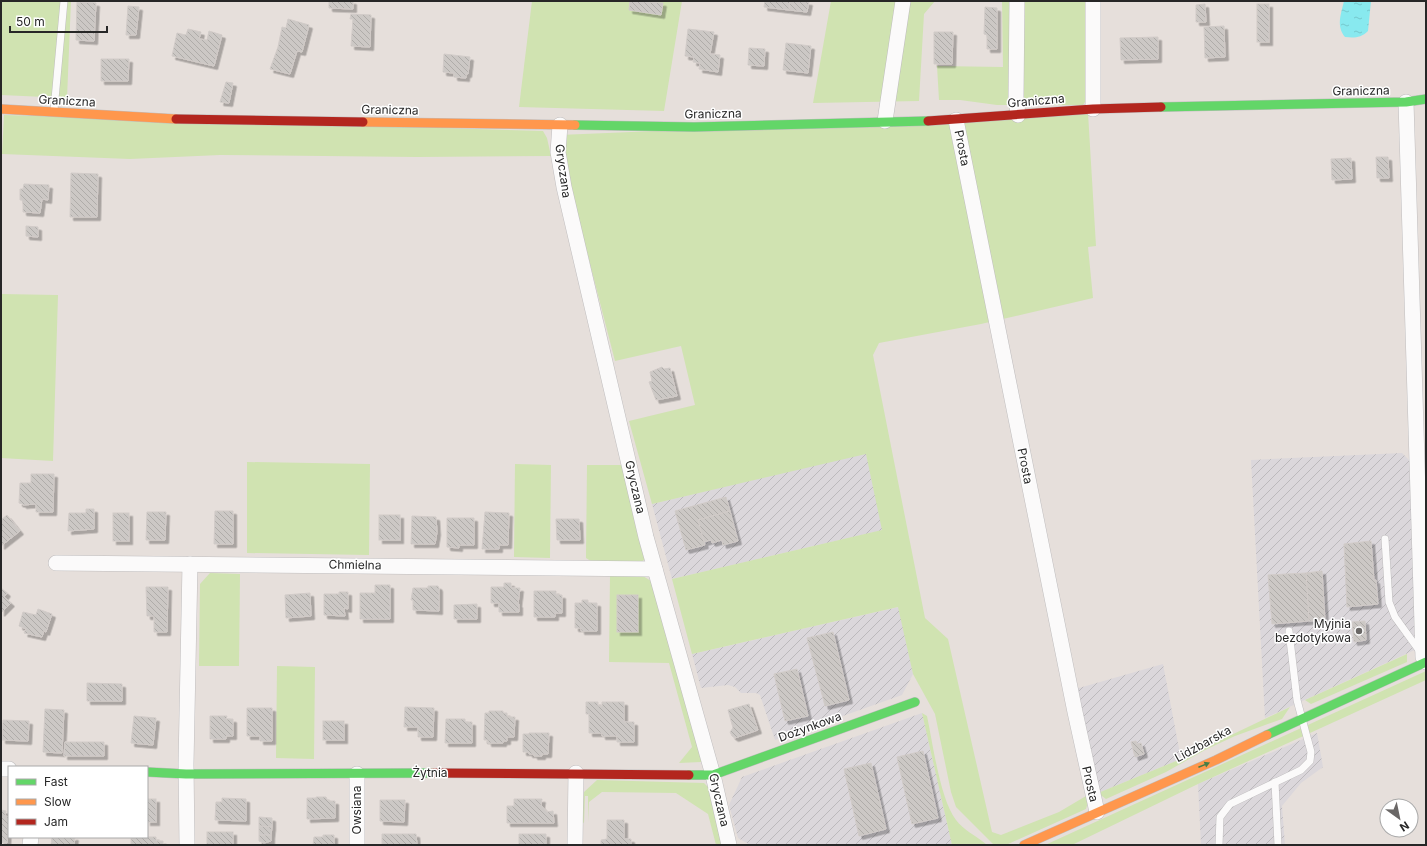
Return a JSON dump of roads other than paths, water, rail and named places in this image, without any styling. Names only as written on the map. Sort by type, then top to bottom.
[{"type":"street","points":[[886,120],[903,1]]},
{"type":"street","points":[[1018,1],[1016,97],[1018,115]]},
{"type":"street","points":[[1093,1],[1093,109]]},
{"type":"street","name":"Graniczna","points":[[1,109],[198,120],[694,127],[886,120],[956,120],[1093,109],[1406,102],[1426,99]]},
{"type":"street","points":[[1406,102],[1425,661]]},
{"type":"street","name":"Prosta","points":[[956,120],[1074,712],[1097,812]]},
{"type":"street","name":"Gryczana","points":[[560,125],[558,152],[564,187],[655,569],[713,775],[729,845]]},
{"type":"street","name":"Chmielna","points":[[56,563],[655,569]]},
{"type":"street","points":[[187,845],[186,774],[190,564]]},
{"type":"street","name":"Lidzbarska","points":[[1024,845],[1223,757],[1425,661]]},
{"type":"street","name":"Dożynkowa","points":[[713,775],[914,702]]},
{"type":"street","name":"Lidzbarska","points":[[1245,735],[1290,724]]},
{"type":"street","name":"Lidzbarska","points":[[1155,786],[1205,754]]},
{"type":"street","name":"Żytnia","points":[[148,772],[186,774],[576,773],[713,775]]},
{"type":"street","points":[[574,845],[576,773]]},
{"type":"street","name":"Owsiana","points":[[357,774],[357,845]]},
{"type":"lane","points":[[54,112],[64,1]]},
{"type":"lane","points":[[1386,539],[1389,602],[1394,617],[1425,661]]},
{"type":"lane","points":[[1219,845],[1220,817],[1230,804],[1301,770],[1310,761],[1311,752],[1296,700],[1289,631]]},
{"type":"lane","points":[[1275,782],[1278,845]]},
{"type":"water","points":[[1344,1],[1371,1],[1368,31],[1363,35],[1345,37],[1342,33],[1340,20]]},
{"type":"place","name":"Myjnia bezdotykowa","points":[[1359,631]]}]
